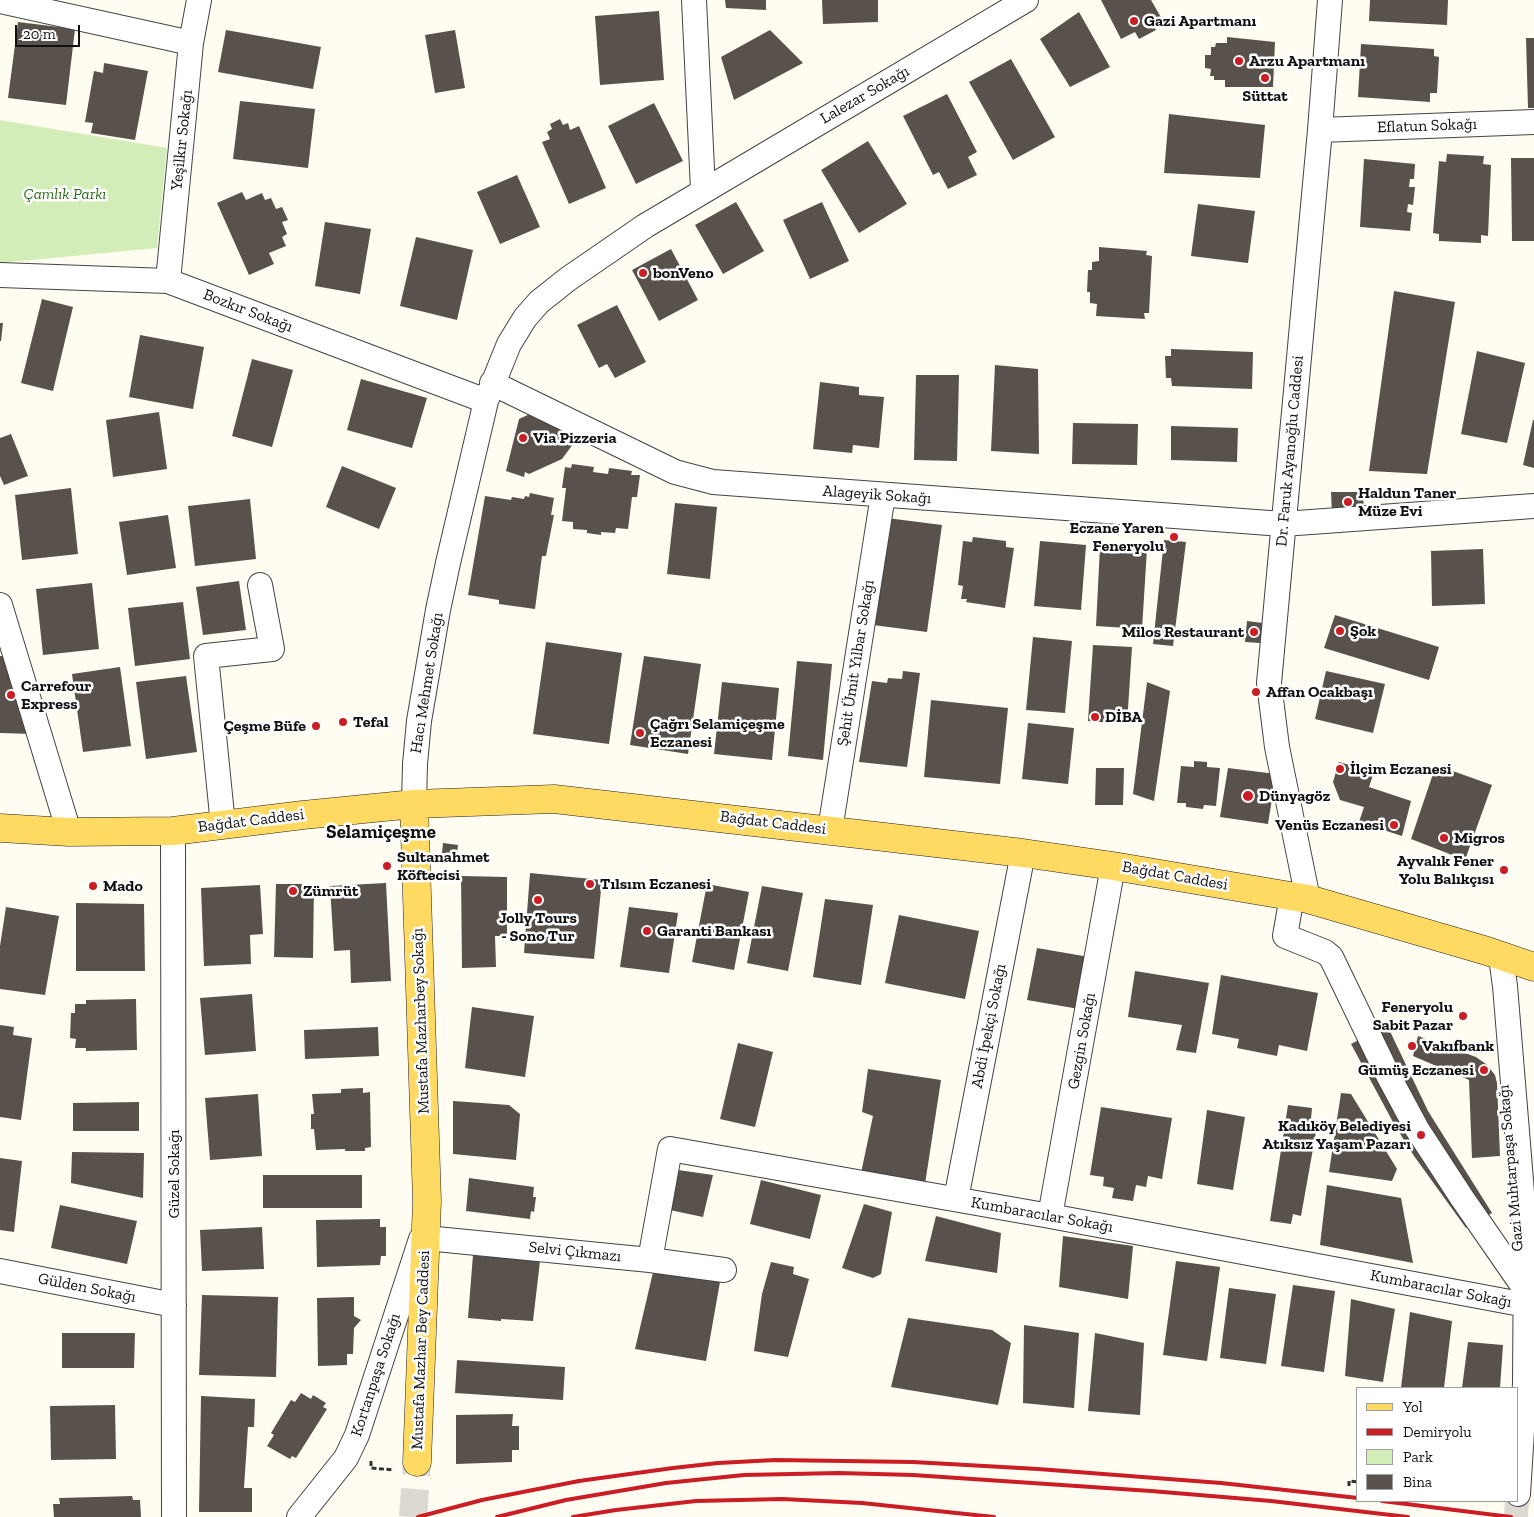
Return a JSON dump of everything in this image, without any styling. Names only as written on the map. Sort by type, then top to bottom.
[{"type":"main road","name":"Bağdat Caddesi","points":[[0,828],[69,832],[173,831],[414,804],[554,799],[1023,853],[1114,866],[1300,898],[1534,967]]},
{"type":"main road","name":"Mustafa Mazharbey Sokağı","points":[[414,804],[426,1165],[426,1229]]},
{"type":"main road","name":"Mustafa Mazhar Bey Caddesi","points":[[407,1466],[426,1229]]},
{"type":"street","name":"Yeşilkır Sokağı","points":[[168,281],[191,43],[199,0]]},
{"type":"street","points":[[694,0],[703,190]]},
{"type":"street","name":"Lalezar Sokağı","points":[[489,392],[519,326],[539,302],[605,252],[703,190],[1026,0]]},
{"type":"street","name":"Dr. Faruk Ayanoğlu Caddesi","points":[[1300,898],[1269,683],[1320,130],[1330,0]]},
{"type":"street","points":[[0,1],[191,43]]},
{"type":"street","name":"Eflatun Sokağı","points":[[1320,130],[1534,122]]},
{"type":"street","name":"Bozkır Sokağı","points":[[0,275],[168,281],[489,392]]},
{"type":"street","name":"Alageyik Sokağı","points":[[489,392],[663,467],[690,477],[728,484],[1283,524],[1534,506]]},
{"type":"street","name":"Hacı Mehmet Sokağı","points":[[414,804],[419,721],[448,563],[489,392]]},
{"type":"street","name":"Şehit Ümit Yılbar Sokağı","points":[[830,830],[883,495]]},
{"type":"street","points":[[223,824],[206,656],[272,649],[260,585]]},
{"type":"street","points":[[0,605],[69,832]]},
{"type":"street","name":"Güzel Sokağı","points":[[173,831],[174,1517]]},
{"type":"street","name":"Abdi İpekçi Sokağı","points":[[956,1199],[1023,853]]},
{"type":"street","name":"Gezgin Sokağı","points":[[1050,1216],[1114,866]]},
{"type":"street","points":[[1300,898],[1285,936],[1325,952],[1331,957],[1388,1075],[1418,1129],[1528,1300]]},
{"type":"street","name":"Gazi Muhtarpaşa Sokağı","points":[[1494,954],[1494,981],[1517,1244],[1528,1300],[1519,1478]]},
{"type":"street","name":"Kumbaracılar Sokağı","points":[[650,1260],[670,1149],[1528,1300]]},
{"type":"street","name":"Selvi Çıkmazı","points":[[426,1229],[724,1270]]},
{"type":"street","name":"Kortanpaşa Sokağı","points":[[299,1517],[346,1458],[359,1430],[426,1229]]},
{"type":"street","name":"Gülden Sokağı","points":[[0,1271],[174,1305]]},
{"type":"path","points":[[371,1459],[371,1468],[407,1466]]},
{"type":"path","points":[[1349,1486],[1349,1482],[1356,1482]]},
{"type":"green space","name":"Çamlık Parkı","points":[[0,120],[167,148],[157,248],[0,263]]},
{"type":"building","points":[[725,0],[766,0],[766,10],[726,8]]},
{"type":"building","points":[[822,0],[878,0],[878,22],[823,24]]},
{"type":"building","name":"Gazi Apartmanı","points":[[1101,0],[1151,0],[1162,19],[1152,23],[1156,30],[1139,39],[1135,32],[1121,39]]},
{"type":"building","points":[[1370,0],[1448,0],[1447,25],[1369,21]]},
{"type":"building","points":[[659,11],[664,80],[600,85],[595,16]]},
{"type":"building","points":[[1079,12],[1110,67],[1070,87],[1040,39]]},
{"type":"building","points":[[18,22],[75,29],[66,105],[8,98]]},
{"type":"building","points":[[226,30],[321,47],[313,89],[218,72]]},
{"type":"building","points":[[455,30],[465,88],[435,93],[425,35]]},
{"type":"building","points":[[770,30],[803,63],[734,100],[721,57]]},
{"type":"building","name":"Arzu Apartmanı","points":[[1227,37],[1275,42],[1273,87],[1225,87],[1225,80],[1214,80],[1214,76],[1210,76],[1211,69],[1205,68],[1205,55],[1211,55],[1211,47],[1215,47],[1216,43],[1227,43]]},
{"type":"building","points":[[1526,38],[1534,38],[1534,108],[1528,108]]},
{"type":"building","points":[[1361,44],[1434,49],[1434,56],[1439,57],[1437,93],[1430,93],[1430,102],[1358,97]]},
{"type":"building","points":[[1011,59],[1055,137],[1013,160],[969,82]]},
{"type":"building","points":[[104,63],[148,71],[135,140],[91,133],[93,123],[85,122],[94,71],[103,73]]},
{"type":"building","points":[[947,94],[977,152],[968,157],[977,175],[948,189],[939,172],[933,175],[903,116]]},
{"type":"building","points":[[240,101],[315,109],[308,168],[233,159]]},
{"type":"building","points":[[654,103],[683,161],[636,184],[608,126]]},
{"type":"building","points":[[1169,114],[1265,125],[1260,178],[1164,173]]},
{"type":"building","points":[[560,119],[563,125],[568,123],[570,130],[579,126],[606,188],[569,204],[542,142],[550,139],[547,132],[552,129],[550,124]]},
{"type":"building","points":[[868,141],[907,204],[859,233],[821,170]]},
{"type":"building","points":[[1447,154],[1484,156],[1483,164],[1491,165],[1488,236],[1481,235],[1481,243],[1439,241],[1439,234],[1433,233],[1439,161],[1446,162]]},
{"type":"building","points":[[1511,158],[1534,158],[1534,241],[1512,241]]},
{"type":"building","points":[[1364,159],[1415,164],[1414,179],[1410,179],[1409,187],[1415,187],[1413,205],[1408,204],[1407,212],[1412,213],[1410,231],[1360,227]]},
{"type":"building","points":[[517,175],[540,227],[500,244],[477,192]]},
{"type":"building","points":[[242,192],[246,200],[262,193],[265,200],[271,198],[276,209],[282,207],[288,220],[282,222],[287,234],[282,237],[286,246],[269,253],[274,264],[249,275],[217,203]]},
{"type":"building","points":[[736,202],[764,251],[723,274],[695,225]]},
{"type":"building","points":[[822,202],[849,261],[810,279],[783,220]]},
{"type":"building","points":[[1198,204],[1255,211],[1248,263],[1191,256]]},
{"type":"building","points":[[325,222],[371,229],[360,294],[315,286]]},
{"type":"building","points":[[416,237],[473,250],[457,320],[400,306]]},
{"type":"building","points":[[1099,247],[1147,251],[1146,255],[1152,256],[1149,313],[1144,313],[1145,319],[1096,316],[1097,304],[1090,303],[1090,292],[1087,292],[1088,270],[1092,270],[1092,262],[1099,261]]},
{"type":"building","points":[[671,249],[698,300],[659,321],[632,270]]},
{"type":"building","points":[[1394,291],[1455,302],[1427,474],[1369,471]]},
{"type":"building","points":[[42,299],[73,307],[53,391],[21,383]]},
{"type":"building","points":[[617,305],[646,362],[615,378],[607,364],[599,368],[577,325]]},
{"type":"building","points":[[0,323],[3,323],[1,341],[0,341]]},
{"type":"building","points":[[140,335],[204,347],[193,409],[129,397]]},
{"type":"building","points":[[1171,349],[1253,352],[1252,389],[1172,386],[1171,378],[1166,378],[1165,356],[1171,356]]},
{"type":"building","points":[[1477,351],[1525,363],[1507,443],[1461,434]]},
{"type":"building","points":[[252,359],[293,370],[272,447],[232,436]]},
{"type":"building","points":[[995,365],[1038,369],[1039,454],[991,451]]},
{"type":"building","points":[[916,375],[959,375],[957,461],[914,460]]},
{"type":"building","points":[[361,379],[427,398],[412,448],[347,430]]},
{"type":"building","points":[[820,382],[859,387],[859,395],[884,397],[879,448],[853,445],[852,453],[813,449]]},
{"type":"building","points":[[159,412],[167,469],[113,477],[106,420]]},
{"type":"building","points":[[532,413],[571,429],[569,434],[576,440],[562,459],[529,474],[525,472],[524,477],[506,471],[519,419]]},
{"type":"building","points":[[1534,420],[1534,468],[1523,465]]},
{"type":"building","points":[[1073,423],[1138,424],[1137,465],[1072,464]]},
{"type":"building","points":[[1171,426],[1238,428],[1237,462],[1171,460]]},
{"type":"building","points":[[11,434],[28,476],[4,485],[0,476],[0,438]]},
{"type":"building","points":[[572,464],[594,467],[593,472],[608,474],[609,468],[632,471],[631,475],[640,475],[637,497],[632,497],[628,529],[616,528],[615,533],[601,532],[601,535],[587,533],[587,530],[573,529],[573,522],[562,521],[566,488],[562,488],[565,467],[571,468]]},
{"type":"building","points":[[342,466],[396,488],[379,529],[326,507]]},
{"type":"building","points":[[71,488],[78,554],[22,560],[15,495]]},
{"type":"building","name":"Haldun Taner Müze Evi","points":[[1331,492],[1364,492],[1363,512],[1332,514]]},
{"type":"building","points":[[530,493],[554,498],[551,515],[554,515],[546,556],[542,556],[535,609],[499,604],[499,600],[468,595],[485,496],[511,500],[512,497],[524,499],[525,496],[529,497]]},
{"type":"building","points":[[250,499],[256,559],[195,566],[188,506]]},
{"type":"building","points":[[675,503],[717,507],[710,579],[667,574]]},
{"type":"building","points":[[168,515],[176,568],[127,575],[119,522]]},
{"type":"building","points":[[887,518],[942,525],[927,632],[873,625]]},
{"type":"building","points":[[973,537],[1006,541],[1006,547],[1014,548],[1005,608],[966,602],[967,599],[961,599],[963,586],[958,585],[963,541],[972,542]]},
{"type":"building","points":[[1164,540],[1186,542],[1173,646],[1153,644]]},
{"type":"building","points":[[1040,541],[1086,545],[1081,610],[1034,606]]},
{"type":"building","points":[[1100,547],[1147,549],[1142,629],[1096,626]]},
{"type":"building","points":[[1483,549],[1485,604],[1432,606],[1431,551]]},
{"type":"building","points":[[239,581],[246,630],[203,635],[196,587]]},
{"type":"building","points":[[92,583],[99,649],[43,655],[36,589]]},
{"type":"building","points":[[183,602],[190,659],[135,666],[128,608]]},
{"type":"building","points":[[1335,615],[1439,647],[1429,680],[1324,648]]},
{"type":"building","name":"Milos Restaurant","points":[[1247,621],[1263,623],[1260,643],[1245,642]]},
{"type":"building","points":[[1033,637],[1072,641],[1065,713],[1026,710]]},
{"type":"building","points":[[546,642],[622,653],[609,744],[533,734]]},
{"type":"building","points":[[1093,645],[1132,647],[1127,724],[1088,721]]},
{"type":"building","name":"Carrefour Express","points":[[0,656],[10,657],[33,734],[0,733]]},
{"type":"building","points":[[644,656],[701,664],[688,754],[630,745]]},
{"type":"building","points":[[797,661],[832,664],[823,760],[788,756]]},
{"type":"building","points":[[120,667],[131,746],[83,752],[72,674]]},
{"type":"building","points":[[903,671],[920,673],[907,767],[859,762],[872,681],[887,683],[888,678],[902,679]]},
{"type":"building","points":[[1326,671],[1385,684],[1373,733],[1315,719]]},
{"type":"building","points":[[186,676],[197,752],[146,759],[136,682]]},
{"type":"building","points":[[722,682],[779,688],[772,760],[714,754]]},
{"type":"building","points":[[1147,682],[1170,691],[1154,801],[1133,794]]},
{"type":"building","points":[[931,700],[1008,708],[1000,784],[924,777]]},
{"type":"building","points":[[1028,723],[1074,728],[1068,784],[1022,779]]},
{"type":"building","points":[[1194,761],[1207,762],[1207,767],[1220,768],[1216,806],[1204,805],[1203,809],[1186,807],[1186,803],[1177,803],[1181,766],[1194,767]]},
{"type":"building","points":[[1339,762],[1374,772],[1369,787],[1411,801],[1402,836],[1359,822],[1364,807],[1340,800],[1333,782]]},
{"type":"building","points":[[1436,765],[1492,785],[1465,860],[1411,839]]},
{"type":"building","points":[[1096,768],[1124,768],[1123,805],[1095,805]]},
{"type":"building","name":"Dünyagöz","points":[[1228,768],[1276,774],[1268,824],[1220,817]]},
{"type":"building","points":[[443,843],[458,845],[457,854],[442,853]]},
{"type":"building","points":[[530,873],[602,880],[594,959],[524,953]]},
{"type":"building","points":[[461,876],[507,877],[507,936],[495,936],[496,967],[462,968]]},
{"type":"building","points":[[386,883],[391,981],[351,983],[350,950],[334,951],[330,886]]},
{"type":"building","points":[[276,884],[314,884],[313,958],[274,957]]},
{"type":"building","points":[[707,884],[749,892],[734,970],[692,962]]},
{"type":"building","points":[[260,885],[263,934],[250,935],[251,964],[204,966],[201,888]]},
{"type":"building","points":[[762,886],[803,893],[788,971],[747,963]]},
{"type":"building","points":[[825,899],[873,905],[861,985],[813,977]]},
{"type":"building","points":[[76,903],[144,904],[145,971],[76,971]]},
{"type":"building","points":[[6,907],[59,916],[45,995],[0,989],[0,946]]},
{"type":"building","points":[[629,907],[678,913],[669,973],[620,967]]},
{"type":"building","points":[[899,915],[979,931],[965,999],[885,983]]},
{"type":"building","points":[[1037,948],[1089,957],[1079,1009],[1027,1000]]},
{"type":"building","points":[[1135,971],[1209,983],[1196,1053],[1176,1050],[1182,1025],[1128,1017]]},
{"type":"building","points":[[1221,975],[1318,993],[1307,1051],[1279,1045],[1277,1056],[1237,1048],[1239,1039],[1212,1034]]},
{"type":"building","points":[[252,994],[256,1051],[205,1055],[200,998]]},
{"type":"building","points":[[136,999],[137,1050],[86,1051],[86,1048],[75,1048],[76,1039],[70,1038],[71,1013],[75,1013],[75,1004],[86,1004],[86,1000]]},
{"type":"building","points":[[472,1007],[534,1016],[525,1077],[465,1068]]},
{"type":"building","points":[[0,1025],[14,1027],[13,1035],[32,1038],[21,1120],[0,1117]]},
{"type":"building","name":"Kadıköy Belediyesi Atıksız Yaşam Pazarı","points":[[1387,1025],[1428,1111],[1492,1213],[1466,1228],[1414,1156],[1394,1124],[1351,1044]]},
{"type":"building","points":[[378,1027],[379,1056],[305,1059],[304,1030]]},
{"type":"building","points":[[1418,1036],[1476,1057],[1486,1064],[1495,1075],[1497,1083],[1500,1156],[1472,1158],[1469,1080],[1413,1056]]},
{"type":"building","points":[[738,1043],[773,1052],[755,1127],[720,1119]]},
{"type":"building","points":[[868,1069],[941,1080],[925,1184],[861,1173],[873,1116],[862,1112]]},
{"type":"building","points":[[363,1088],[363,1093],[370,1092],[371,1147],[365,1148],[365,1151],[345,1151],[345,1149],[316,1150],[314,1129],[311,1129],[311,1114],[314,1114],[312,1094],[341,1093],[341,1089]]},
{"type":"building","points":[[1341,1093],[1351,1094],[1397,1169],[1392,1181],[1329,1172]]},
{"type":"building","points":[[258,1094],[262,1156],[210,1160],[205,1098]]},
{"type":"building","points":[[453,1101],[509,1105],[520,1114],[516,1160],[453,1154]]},
{"type":"building","points":[[139,1102],[139,1131],[73,1131],[73,1103]]},
{"type":"building","points":[[1288,1105],[1312,1108],[1311,1119],[1318,1121],[1301,1216],[1293,1214],[1291,1224],[1270,1221]]},
{"type":"building","points":[[1101,1107],[1172,1118],[1162,1179],[1148,1176],[1146,1187],[1136,1185],[1133,1201],[1112,1198],[1114,1188],[1103,1186],[1104,1177],[1090,1175]]},
{"type":"building","points":[[1207,1110],[1245,1117],[1233,1190],[1197,1184]]},
{"type":"building","points":[[72,1152],[144,1153],[143,1198],[71,1183]]},
{"type":"building","points":[[0,1158],[22,1161],[14,1232],[0,1230]]},
{"type":"building","points":[[671,1169],[713,1175],[703,1217],[665,1209]]},
{"type":"building","points":[[263,1175],[362,1175],[362,1208],[263,1208]]},
{"type":"building","points":[[469,1178],[534,1187],[533,1197],[536,1197],[534,1212],[531,1211],[530,1219],[466,1211]]},
{"type":"building","points":[[761,1180],[821,1195],[810,1239],[750,1224]]},
{"type":"building","points":[[1327,1185],[1401,1198],[1413,1263],[1320,1245]]},
{"type":"building","points":[[864,1204],[892,1212],[881,1274],[873,1278],[842,1268]]},
{"type":"building","points":[[60,1205],[137,1221],[127,1264],[51,1248]]},
{"type":"building","points":[[936,1216],[1001,1233],[997,1273],[925,1261]]},
{"type":"building","points":[[380,1219],[380,1227],[386,1227],[386,1256],[381,1256],[380,1265],[317,1267],[316,1220]]},
{"type":"building","points":[[262,1227],[264,1269],[202,1271],[200,1230]]},
{"type":"building","points":[[1063,1236],[1133,1246],[1128,1299],[1059,1287]]},
{"type":"building","points":[[490,1252],[540,1261],[533,1321],[468,1318],[473,1255],[489,1257]]},
{"type":"building","points":[[1176,1261],[1220,1267],[1207,1361],[1163,1355]]},
{"type":"building","points":[[771,1262],[794,1267],[793,1274],[809,1279],[788,1357],[754,1351],[762,1294]]},
{"type":"building","points":[[654,1268],[720,1282],[706,1361],[635,1349]]},
{"type":"building","points":[[1293,1285],[1335,1291],[1324,1372],[1281,1366]]},
{"type":"building","points":[[1229,1288],[1276,1294],[1266,1364],[1220,1358]]},
{"type":"building","points":[[202,1295],[278,1297],[276,1377],[199,1375]]},
{"type":"building","points":[[354,1297],[354,1316],[361,1320],[354,1328],[353,1354],[347,1354],[347,1365],[318,1366],[317,1298]]},
{"type":"building","points":[[1351,1299],[1395,1309],[1383,1382],[1345,1376]]},
{"type":"building","points":[[1410,1312],[1452,1321],[1444,1387],[1401,1387]]},
{"type":"building","points":[[908,1318],[992,1330],[1011,1343],[998,1405],[891,1387]]},
{"type":"building","points":[[1024,1325],[1079,1333],[1074,1408],[1023,1403]]},
{"type":"building","points":[[62,1333],[135,1333],[134,1368],[62,1368]]},
{"type":"building","points":[[1095,1333],[1144,1343],[1140,1415],[1088,1411]]},
{"type":"building","points":[[1468,1342],[1503,1345],[1500,1387],[1462,1387]]},
{"type":"building","points":[[457,1360],[565,1367],[563,1400],[455,1393]]},
{"type":"building","points":[[301,1393],[311,1399],[313,1395],[326,1403],[323,1407],[327,1409],[296,1458],[292,1456],[290,1459],[267,1446],[274,1435],[271,1433],[291,1400],[295,1402]]},
{"type":"building","points":[[201,1396],[255,1399],[254,1427],[248,1427],[244,1488],[252,1488],[252,1512],[199,1512]]},
{"type":"building","points":[[115,1405],[116,1459],[51,1460],[50,1406]]},
{"type":"building","points":[[513,1414],[512,1426],[519,1426],[519,1450],[512,1450],[512,1462],[456,1464],[456,1415]]},
{"type":"building","points":[[132,1496],[133,1500],[140,1500],[141,1517],[54,1517],[53,1504],[60,1504],[59,1498]]},
{"type":"tunnel","points":[[413,1517],[417,1462]]},
{"type":"tunnel","points":[[1516,1517],[1517,1502]]},
{"type":"railway","points":[[418,1517],[482,1500],[579,1481],[718,1463],[775,1460],[913,1462],[1038,1469],[1221,1483],[1356,1498]]},
{"type":"railway","points":[[497,1517],[566,1500],[666,1483],[744,1475],[839,1473],[913,1475],[1151,1491],[1271,1501],[1408,1517]]},
{"type":"railway","points":[[573,1517],[696,1501],[782,1499],[862,1503],[994,1517]]},
{"type":"railway","points":[[1390,1502],[1511,1517]]},
{"type":"place","name":"Gazi Apartmanı","points":[[1134,21]]},
{"type":"place","name":"Arzu Apartmanı","points":[[1239,61]]},
{"type":"place","name":"Süttat","points":[[1265,78]]},
{"type":"place","name":"bonVeno","points":[[643,273]]},
{"type":"place","name":"Via Pizzeria","points":[[523,438]]},
{"type":"place","name":"Haldun Taner Müze Evi","points":[[1348,502]]},
{"type":"place","name":"Eczane Yaren Feneryolu","points":[[1174,537]]},
{"type":"place","name":"Şok","points":[[1340,631]]},
{"type":"place","name":"Milos Restaurant","points":[[1254,632]]},
{"type":"place","name":"Affan Ocakbaşı","points":[[1256,692]]},
{"type":"place","name":"Carrefour Express","points":[[11,695]]},
{"type":"place","name":"DİBA","points":[[1095,717]]},
{"type":"place","name":"Tefal","points":[[343,722]]},
{"type":"place","name":"Çeşme Büfe","points":[[316,726]]},
{"type":"place","name":"Çağrı Selamiçeşme Eczanesi","points":[[640,733]]},
{"type":"place","name":"İlçim Eczanesi","points":[[1340,769]]},
{"type":"place","name":"Dünyagöz","points":[[1248,796]]},
{"type":"place","name":"Venüs Eczanesi","points":[[1394,825]]},
{"type":"place","name":"Migros","points":[[1444,838]]},
{"type":"place","name":"Sultanahmet Köftecisi","points":[[387,866]]},
{"type":"place","name":"Ayvalık Fener Yolu Balıkçısı","points":[[1504,870]]},
{"type":"place","name":"Tılsım Eczanesi","points":[[590,884]]},
{"type":"place","name":"Mado","points":[[93,886]]},
{"type":"place","name":"Zümrüt","points":[[293,891]]},
{"type":"place","name":"Jolly Tours - Sono Tur","points":[[538,900]]},
{"type":"place","name":"Garanti Bankası","points":[[647,931]]},
{"type":"place","name":"Feneryolu Sabit Pazar","points":[[1463,1016]]},
{"type":"place","name":"Vakıfbank","points":[[1412,1046]]},
{"type":"place","name":"Gümüş Eczanesi","points":[[1484,1070]]},
{"type":"place","name":"Kadıköy Belediyesi Atıksız Yaşam Pazarı","points":[[1421,1135]]},
{"type":"district","name":"Selamiçeşme","points":[[381,833]]}]
